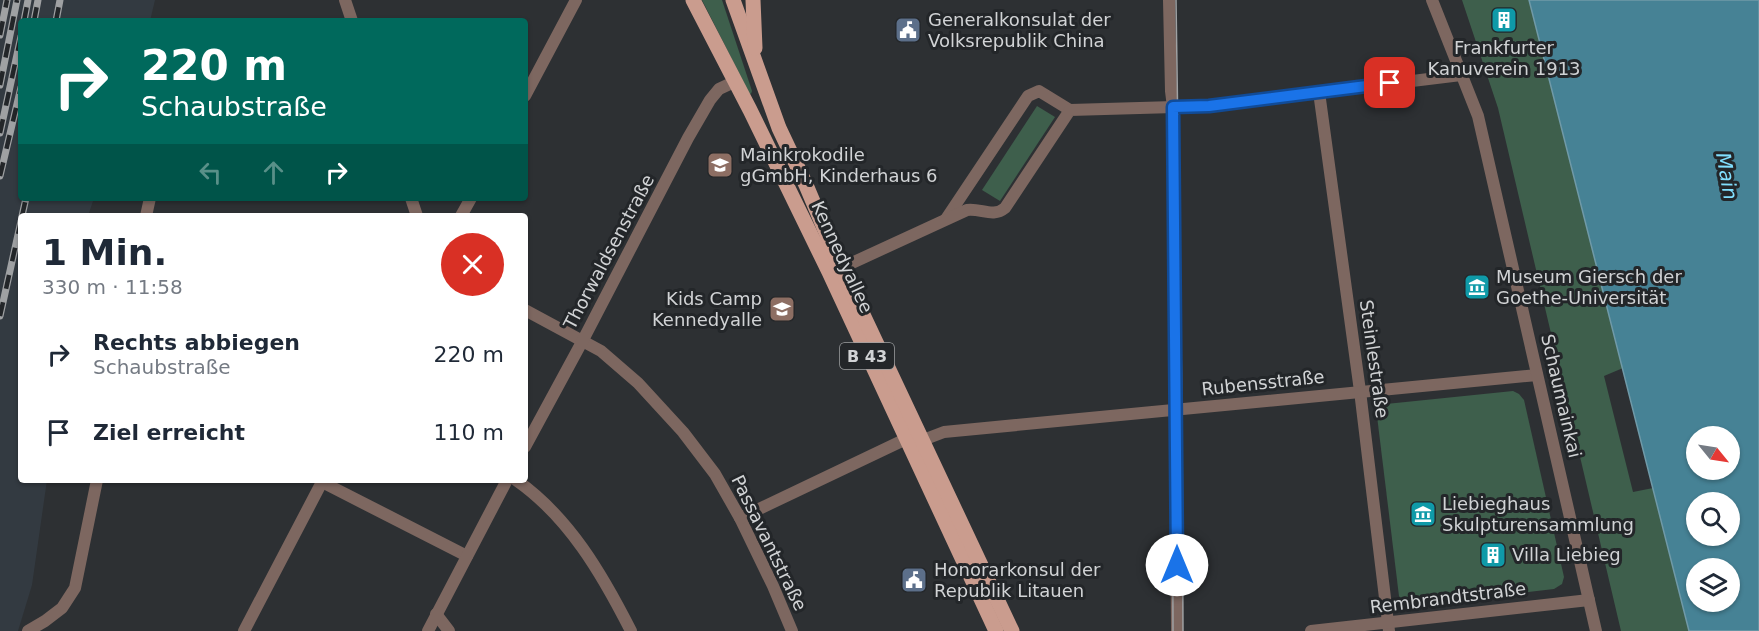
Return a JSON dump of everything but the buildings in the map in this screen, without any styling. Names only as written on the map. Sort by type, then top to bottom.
[{"type":"main road","name":"Kennedyallee","points":[[734,0],[778,128],[806,185],[841,268],[1012,631]]},
{"type":"main road","points":[[753,0],[755,63]]},
{"type":"main road","name":"Kennedyallee","points":[[693,1],[750,110],[829,272],[996,631]]},
{"type":"street","points":[[345,0],[351,18]]},
{"type":"street","points":[[528,90],[576,0]]},
{"type":"street","points":[[1169,0],[1173,107],[1178,631]]},
{"type":"street","name":"Schaumainkai","points":[[1432,0],[1478,116],[1486,146],[1596,631]]},
{"type":"street","points":[[946,219],[1028,96],[1039,91],[1070,110],[1209,106],[1461,75]]},
{"type":"street","name":"Thorwaldsenstraße","points":[[528,441],[688,138],[719,89],[734,82]]},
{"type":"street","name":"Steinlestraße","points":[[1319,92],[1360,391],[1389,627]]},
{"type":"street","points":[[841,268],[967,210],[997,213],[1005,208],[1070,110]]},
{"type":"street","name":"Passavantstraße","points":[[528,312],[583,340],[613,361],[638,383],[670,417],[715,474],[740,518],[792,631]]},
{"type":"street","name":"Rubensstraße","points":[[923,440],[944,432],[1537,375]]},
{"type":"street","points":[[740,518],[906,439]]},
{"type":"street","points":[[28,631],[62,608],[75,588],[96,483]]},
{"type":"street","points":[[244,631],[322,483]]},
{"type":"street","points":[[327,483],[467,556]]},
{"type":"street","points":[[428,631],[505,483]]},
{"type":"street","points":[[520,483],[545,503],[571,532],[609,589],[631,631]]},
{"type":"street","name":"Rembrandtstraße","points":[[1311,631],[1389,627],[1589,600]]},
{"type":"street","points":[[436,615],[449,631]]},
{"type":"shaded area","points":[[0,0],[155,0],[151,18],[18,18],[18,201],[93,201],[89,213],[18,213],[18,483],[47,483],[32,585],[18,631],[0,631]]},
{"type":"green space","points":[[702,0],[722,0],[752,91],[751,94],[749,93]]},
{"type":"green space","points":[[1462,0],[1529,0],[1623,368],[1604,376],[1633,492],[1653,488],[1689,631],[1621,631],[1498,108]]},
{"type":"green space","points":[[1037,106],[1055,117],[1000,201],[982,190]]},
{"type":"green space","points":[[1513,391],[1524,400],[1564,577],[1562,584],[1554,589],[1411,606],[1404,604],[1399,596],[1377,416],[1379,408],[1386,404]]},
{"type":"water","name":"Main","points":[[1529,0],[1759,0],[1759,631],[1689,631]]},
{"type":"tram line","points":[[1176,0],[1183,631]]},
{"type":"tram line","points":[[1172,318],[1173,631]]},
{"type":"railway","points":[[0,35],[7,0]]},
{"type":"railway","points":[[0,85],[17,0]]},
{"type":"railway","points":[[25,18],[28,0]]},
{"type":"railway","points":[[35,18],[38,0]]},
{"type":"railway","points":[[57,18],[60,0]]},
{"type":"railway","points":[[0,133],[18,50]]},
{"type":"railway","points":[[0,176],[18,100]]},
{"type":"railway","points":[[23,213],[25,201]]},
{"type":"railway","points":[[0,316],[18,235]]},
{"type":"place","name":"Frankfurter Kanuverein 1913","points":[[1504,20]]},
{"type":"place","name":"Generalkonsulat der Volksrepublik China","points":[[908,30]]},
{"type":"place","name":"Mainkrokodile gGmbH, Kinderhaus 6","points":[[720,165]]},
{"type":"place","name":"Museum Giersch der Goethe-Universität","points":[[1477,287]]},
{"type":"place","name":"Kids Camp Kennedyalle","points":[[782,309]]},
{"type":"place","name":"Liebieghaus Skulpturensammlung","points":[[1423,514]]},
{"type":"place","name":"Villa Liebieg","points":[[1493,555]]},
{"type":"place","name":"Honorarkonsul der Republik Litauen","points":[[914,580]]},
{"type":"route","points":[[1177,565],[1173,107],[1209,106],[1390,83]]}]
